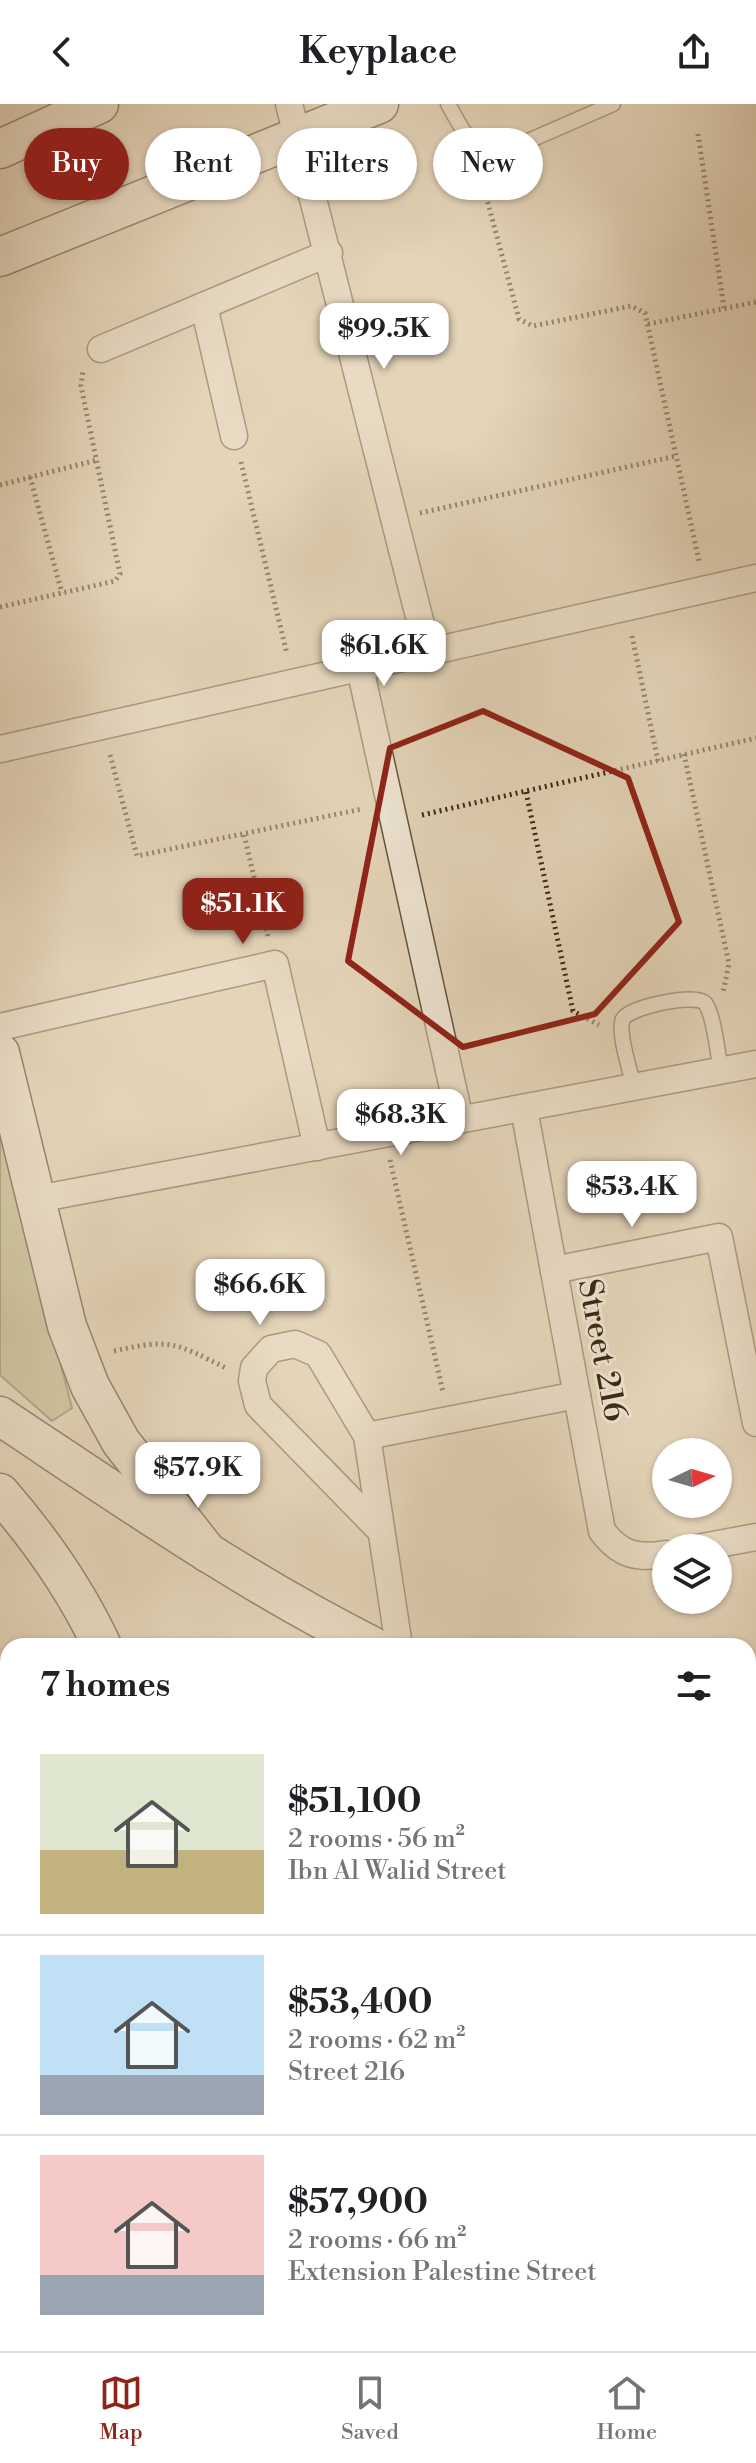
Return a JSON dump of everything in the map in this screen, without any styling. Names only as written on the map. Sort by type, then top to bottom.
[{"type":"street","points":[[0,149],[99,104]]},
{"type":"street","points":[[0,257],[295,121],[379,104]]},
{"type":"street","points":[[295,121],[428,652]]},
{"type":"street","points":[[101,349],[329,253]]},
{"type":"street","points":[[204,306],[234,436]]},
{"type":"street","points":[[0,749],[756,578]]},
{"type":"street","points":[[360,668],[460,1120]]},
{"type":"street","points":[[0,1027],[275,964],[317,1147]]},
{"type":"street","points":[[0,1053],[67,1326],[80,1359],[121,1442],[208,1553]]},
{"type":"street","points":[[37,1199],[756,1064]]},
{"type":"street","name":"Street 216","points":[[524,1109],[602,1531],[613,1546],[627,1555],[652,1556]]},
{"type":"street","points":[[554,1270],[719,1237],[756,1423]]},
{"type":"street","points":[[381,1531],[266,1415],[253,1393],[252,1381],[254,1368],[271,1349],[295,1344],[318,1354],[367,1436],[398,1638]]},
{"type":"street","points":[[367,1436],[577,1395]]},
{"type":"street","points":[[0,1416],[208,1553],[304,1612],[356,1638]]},
{"type":"street","points":[[0,1493],[24,1521],[84,1607],[98,1638]]},
{"type":"street","points":[[732,1541],[756,1537]]},
{"type":"lane","points":[[448,104],[462,128]]},
{"type":"lane","points":[[543,135],[613,104]]},
{"type":"lane","points":[[634,1087],[621,1026],[631,1012],[692,998],[702,1001],[709,1010],[721,1071]]},
{"type":"path","points":[[698,134],[724,308]]},
{"type":"path","points":[[487,200],[519,319],[528,325],[538,326],[631,306],[642,310],[648,324],[705,589]]},
{"type":"path","points":[[648,324],[756,302]]},
{"type":"path","points":[[0,607],[115,581],[120,574],[81,375],[91,355],[101,349]]},
{"type":"path","points":[[234,436],[294,683]]},
{"type":"path","points":[[395,519],[676,456]]},
{"type":"path","points":[[0,485],[97,460]]},
{"type":"path","points":[[30,477],[62,593]]},
{"type":"path","points":[[626,607],[658,761]]},
{"type":"path","points":[[103,726],[137,856],[244,835],[526,792],[756,738]]},
{"type":"path","points":[[684,754],[729,964],[727,981],[709,1010]]},
{"type":"path","points":[[526,792],[573,1011],[587,1021],[621,1026]]},
{"type":"path","points":[[244,835],[275,964]]},
{"type":"path","points":[[385,1134],[449,1420]]},
{"type":"path","points":[[80,1359],[150,1343],[172,1343],[252,1381]]},
{"type":"highlighted area","points":[[483,711],[628,778],[679,922],[595,1014],[463,1047],[348,961],[390,748]]},
{"type":"green space","points":[[0,1128],[72,1408],[52,1421],[0,1375]]}]
